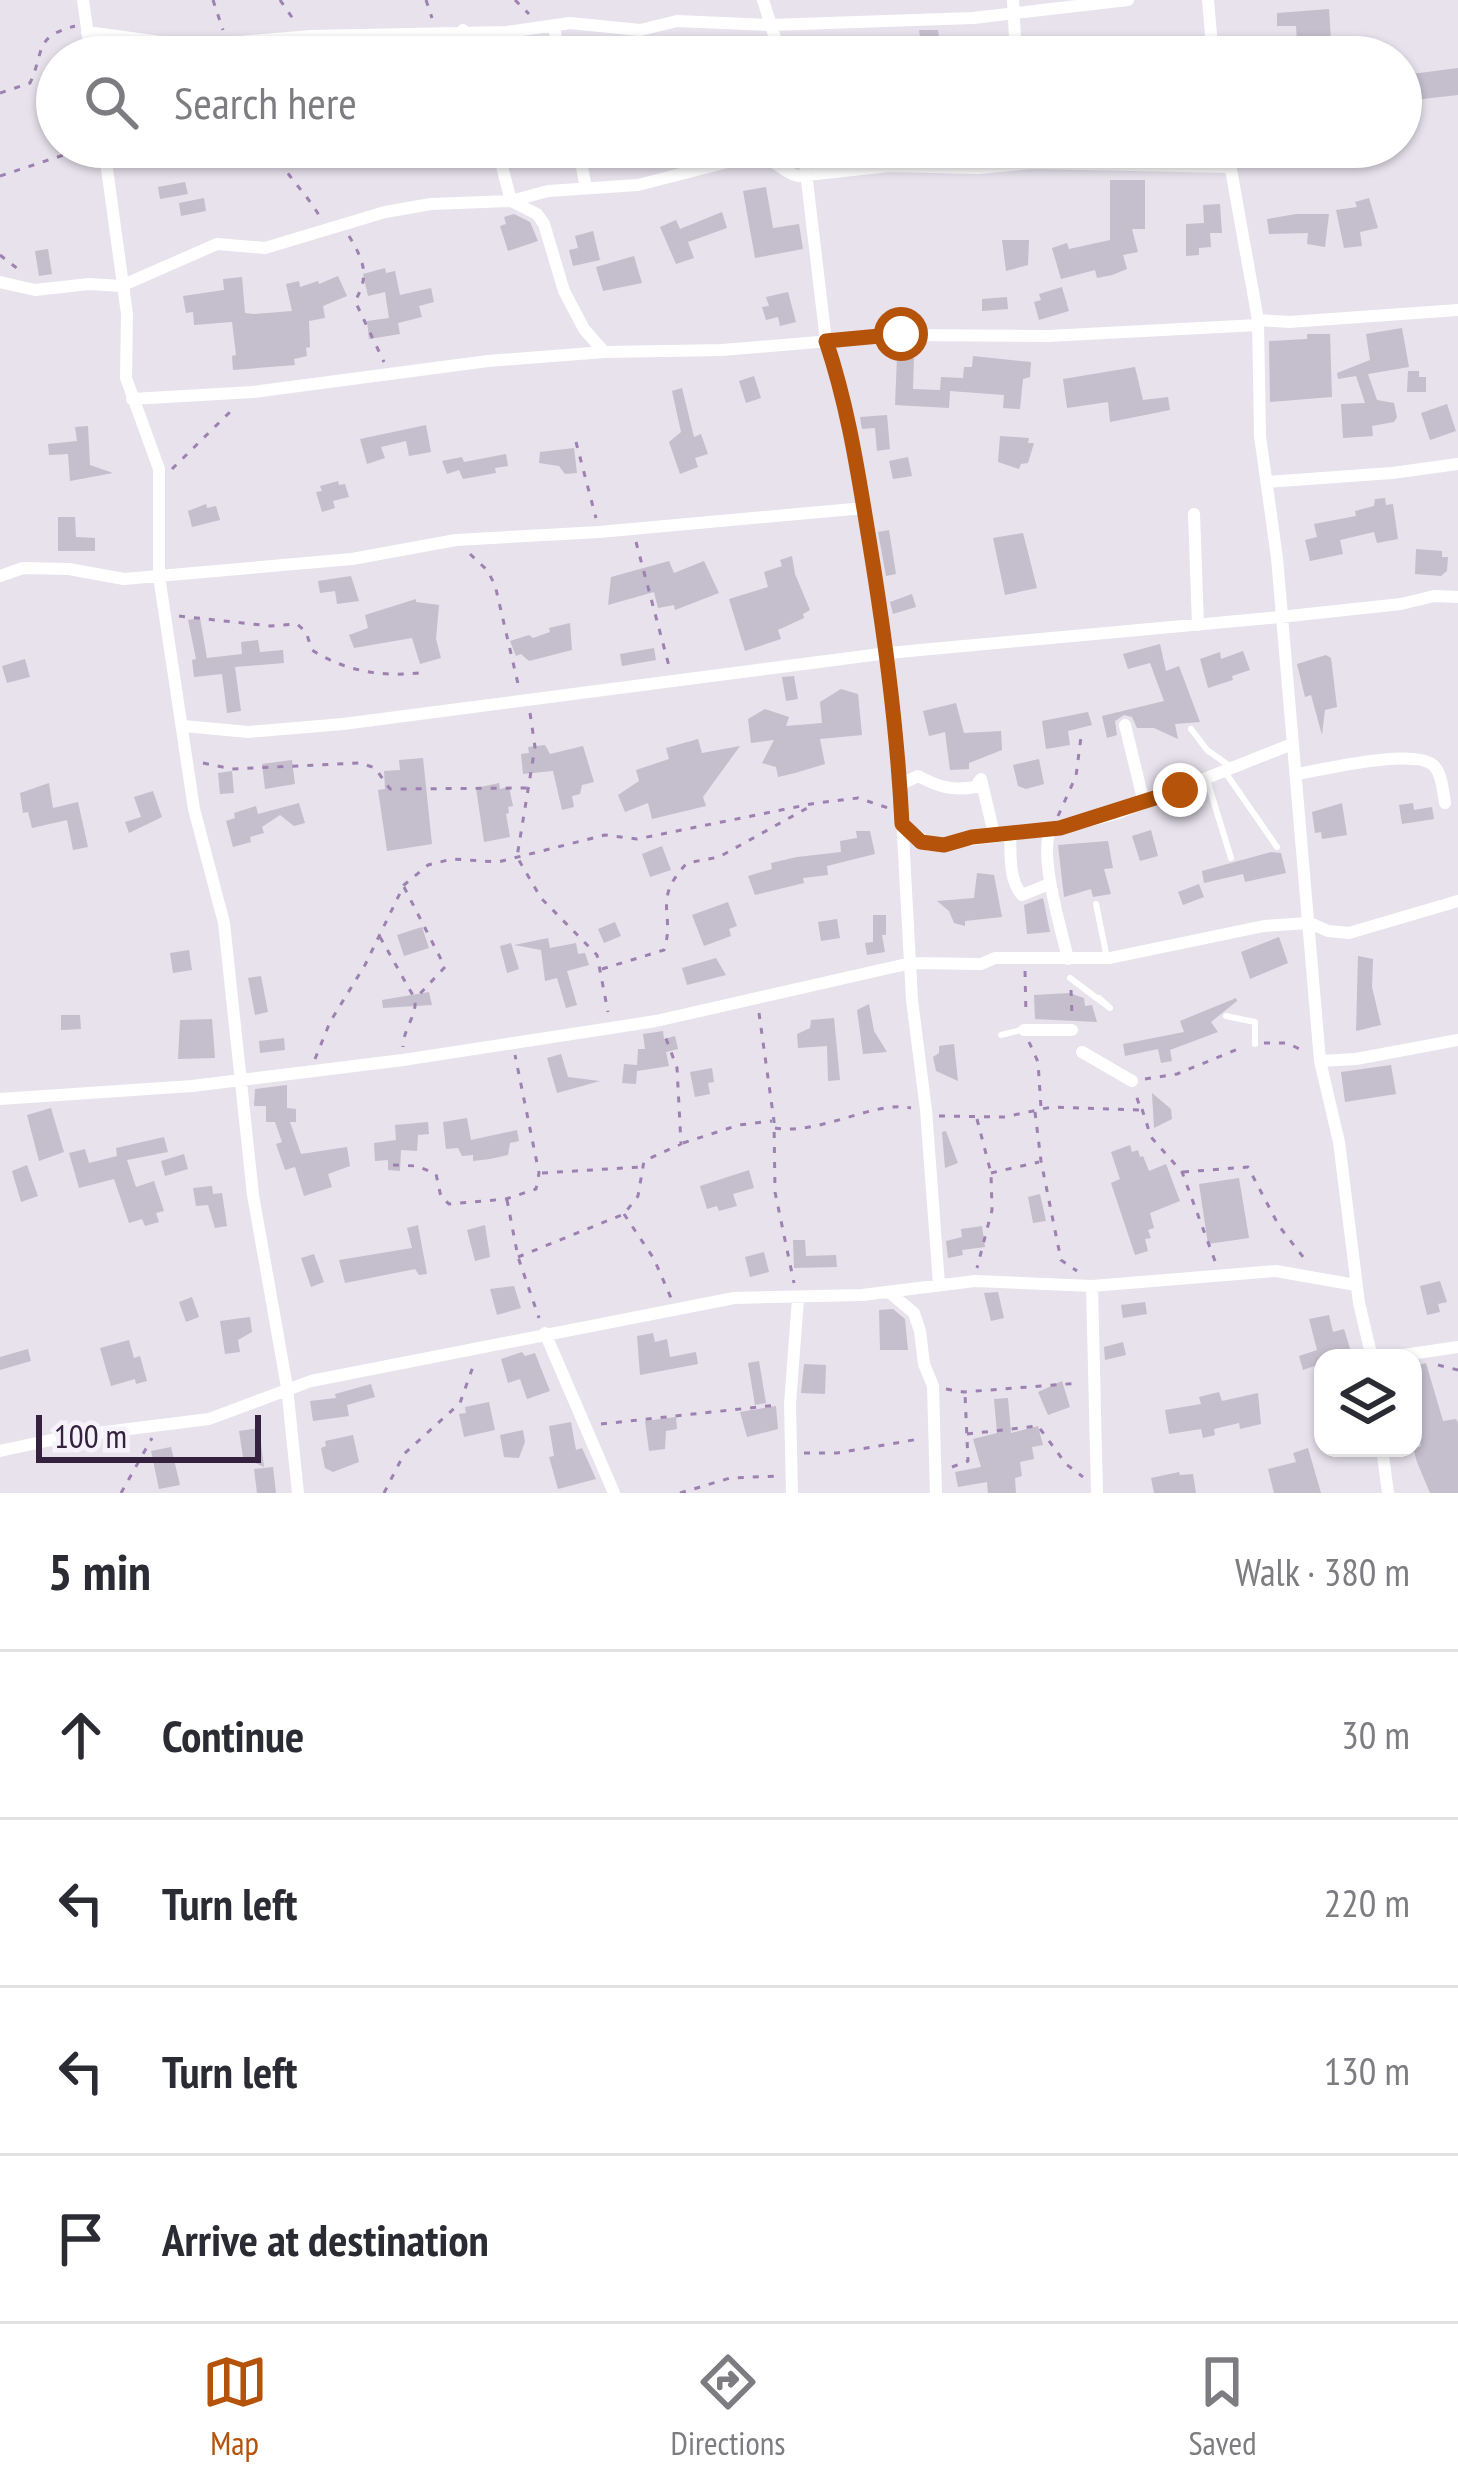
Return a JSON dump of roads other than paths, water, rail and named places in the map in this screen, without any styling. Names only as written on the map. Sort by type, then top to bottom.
[{"type":"street","points":[[82,0],[87,36]]},
{"type":"street","points":[[763,0],[774,36]]},
{"type":"street","points":[[311,36],[507,32],[570,22],[640,30],[677,21],[770,25],[1128,0]]},
{"type":"street","points":[[1208,0],[1211,36]]},
{"type":"street","points":[[554,26],[556,36]]},
{"type":"street","points":[[86,28],[128,36]]},
{"type":"street","points":[[463,30],[465,36]]},
{"type":"street","points":[[107,168],[128,335],[125,378],[155,451],[159,576],[194,809],[224,923],[253,1196],[287,1387],[298,1493]]},
{"type":"street","points":[[502,168],[511,201],[537,214],[544,224],[564,291],[584,329],[604,352]]},
{"type":"street","points":[[582,168],[586,188]]},
{"type":"street","points":[[0,282],[34,290],[121,286],[217,244],[265,248],[430,204],[511,201],[548,191],[667,180],[709,168]]},
{"type":"street","points":[[781,168],[788,174],[807,175],[871,168]]},
{"type":"street","points":[[806,168],[826,341],[839,380],[888,653],[939,1284]]},
{"type":"street","points":[[1231,168],[1258,322],[1258,415],[1297,774],[1320,1061],[1339,1142],[1356,1285],[1370,1349]]},
{"type":"street","points":[[132,400],[253,392],[393,372],[604,352],[722,350],[901,334],[1048,336],[1458,310]]},
{"type":"street","points":[[1268,482],[1458,464]]},
{"type":"street","points":[[0,576],[23,568],[69,569],[124,579],[352,559],[456,540],[864,508]]},
{"type":"street","points":[[1195,514],[1198,625]]},
{"type":"street","points":[[184,726],[248,732],[888,653],[1458,597]]},
{"type":"street","points":[[1125,725],[1144,803]]},
{"type":"street","points":[[902,818],[929,845],[1052,829],[1144,803],[1292,744]]},
{"type":"street","points":[[1297,774],[1360,763],[1422,760],[1438,771],[1445,803]]},
{"type":"street","points":[[901,784],[918,776],[942,789],[966,788],[975,787],[981,779],[994,834]]},
{"type":"street","points":[[1052,829],[1046,842],[1049,884],[1068,959]]},
{"type":"street","points":[[1010,832],[1013,881],[1018,891],[1022,895],[1049,884]]},
{"type":"street","points":[[0,1099],[243,1080],[403,1060],[656,1022],[911,963],[1107,958],[1264,926],[1310,923],[1349,933],[1458,902]]},
{"type":"street","points":[[1024,1030],[1072,1030]]},
{"type":"street","points":[[1320,1061],[1458,1040]]},
{"type":"street","points":[[1082,1052],[1132,1082]]},
{"type":"street","points":[[0,1451],[65,1437],[209,1419],[287,1387],[734,1298],[798,1299],[975,1281],[1092,1286],[1276,1271],[1356,1285]]},
{"type":"street","points":[[1092,1286],[1097,1487]]},
{"type":"street","points":[[888,1291],[914,1313],[933,1386],[936,1493]]},
{"type":"street","points":[[792,1493],[790,1404],[798,1299]]},
{"type":"street","points":[[545,1333],[614,1493]]},
{"type":"street","points":[[1422,1352],[1458,1347]]},
{"type":"street","points":[[1383,1457],[1388,1493]]},
{"type":"lane","points":[[1191,730],[1229,771],[1277,847]]},
{"type":"lane","points":[[1207,780],[1231,859]]},
{"type":"lane","points":[[1096,904],[1107,958]]},
{"type":"lane","points":[[1070,977],[1099,998]]},
{"type":"lane","points":[[1226,1016],[1256,1022],[1256,1044]]},
{"type":"lane","points":[[1001,1035],[1024,1030]]}]
